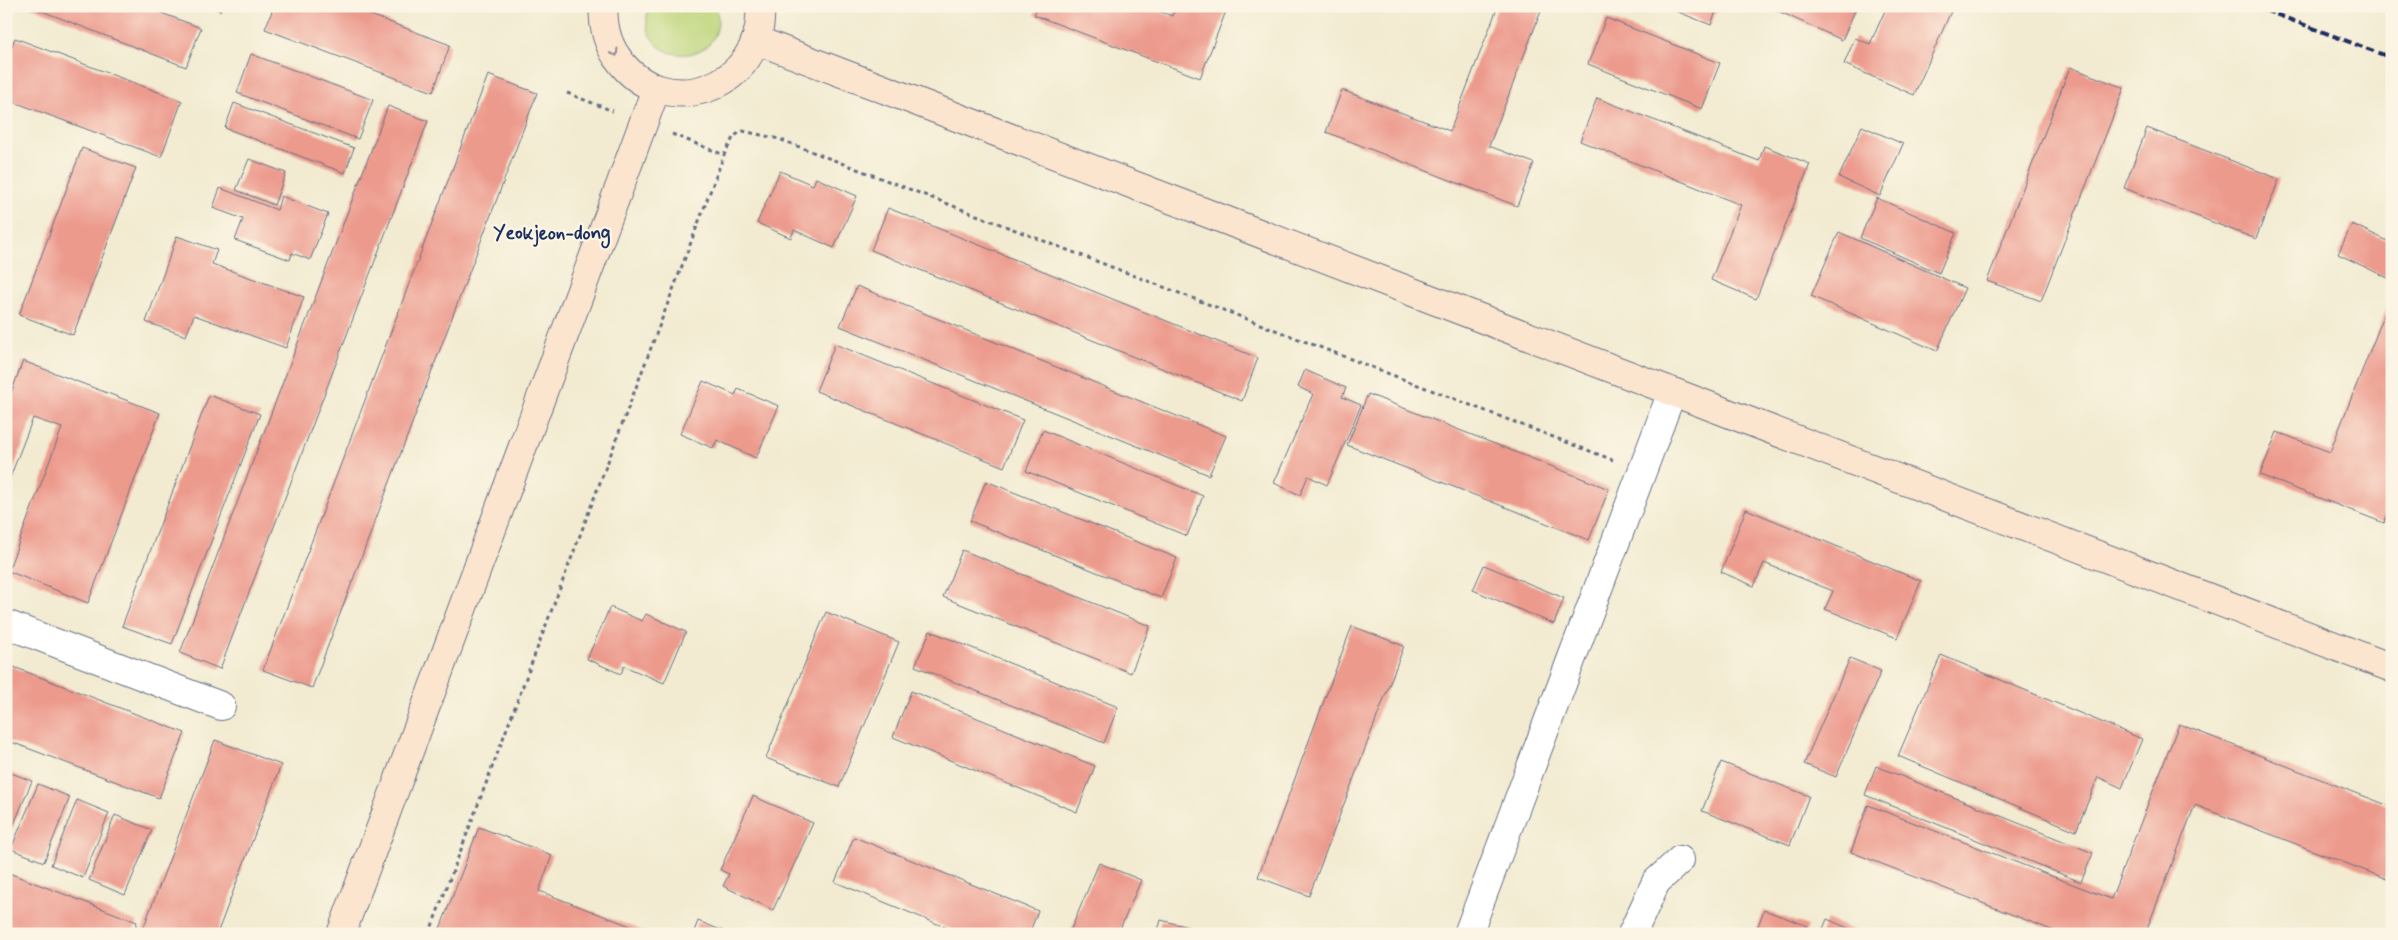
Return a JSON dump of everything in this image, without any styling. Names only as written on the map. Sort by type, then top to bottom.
[{"type":"main road","points":[[604,6],[605,29],[611,49],[628,70],[638,80],[656,89],[676,93],[697,91],[717,85],[734,74],[748,58],[756,40],[761,20],[760,6]]},
{"type":"main road","points":[[756,40],[2392,668]]},
{"type":"main road","points":[[341,934],[656,89]]},
{"type":"street","points":[[1468,934],[1672,392]]},
{"type":"street","points":[[6,624],[221,706]]},
{"type":"street","points":[[1632,934],[1656,882],[1680,860]]},
{"type":"path","points":[[430,934],[724,155],[734,136],[743,131],[779,139],[1642,472]]},
{"type":"green space","points":[[649,6],[716,6],[717,28],[710,43],[698,52],[682,54],[667,51],[654,42],[647,27]]},
{"type":"building","points":[[29,6],[143,6],[201,28],[186,67]]},
{"type":"building","points":[[210,6],[222,6],[220,11]]},
{"type":"building","points":[[274,6],[347,6],[450,45],[433,92],[265,29]]},
{"type":"building","points":[[1038,6],[1146,6],[1172,16],[1176,6],[1228,6],[1200,78],[1034,15]]},
{"type":"building","points":[[1498,6],[1543,6],[1489,146],[1534,163],[1517,206],[1326,132],[1342,90],[1450,131]]},
{"type":"building","points":[[1663,6],[1718,6],[1711,25]]},
{"type":"building","points":[[1767,6],[1857,6],[1842,40]]},
{"type":"building","points":[[1887,6],[1953,7],[1914,95],[1844,64],[1855,38],[1870,44]]},
{"type":"building","points":[[1606,18],[1720,63],[1702,109],[1588,64]]},
{"type":"building","points":[[15,38],[182,101],[161,157],[6,99],[6,60]]},
{"type":"building","points":[[251,54],[373,100],[358,139],[237,93]]},
{"type":"building","points":[[2070,67],[2124,88],[2041,301],[1987,281]]},
{"type":"building","points":[[488,75],[537,93],[312,688],[263,670]]},
{"type":"building","points":[[1597,98],[1759,161],[1764,146],[1810,164],[1756,299],[1711,280],[1741,205],[1580,141]]},
{"type":"building","points":[[234,103],[354,148],[345,173],[225,128]]},
{"type":"building","points":[[388,106],[428,121],[220,669],[180,653]]},
{"type":"building","points":[[1862,126],[1903,144],[1880,196],[1839,177]]},
{"type":"building","points":[[2147,128],[2279,179],[2256,239],[2124,188]]},
{"type":"building","points":[[82,148],[136,168],[73,335],[19,315]]},
{"type":"building","points":[[249,159],[286,173],[274,205],[236,190]]},
{"type":"building","points":[[780,171],[813,185],[816,178],[857,196],[834,248],[794,230],[791,238],[757,223]]},
{"type":"building","points":[[220,188],[277,210],[281,196],[328,214],[310,260],[292,253],[290,260],[235,240],[243,219],[213,208]]},
{"type":"building","points":[[1877,198],[1956,233],[1939,273],[1860,238]]},
{"type":"building","points":[[888,208],[1258,358],[1242,401],[871,250]]},
{"type":"building","points":[[2352,224],[2392,243],[2392,280],[2338,254]]},
{"type":"building","points":[[1839,232],[1965,288],[1937,351],[1811,296]]},
{"type":"building","points":[[177,236],[217,250],[212,264],[304,297],[286,348],[194,315],[186,336],[146,322]]},
{"type":"building","points":[[857,286],[1226,436],[1209,475],[840,326]]},
{"type":"building","points":[[2392,295],[2392,503],[2384,523],[2260,475],[2277,432],[2330,452]]},
{"type":"building","points":[[835,344],[1023,420],[1004,467],[816,391]]},
{"type":"building","points":[[23,361],[160,413],[88,603],[8,571],[62,428],[33,418],[6,488],[6,406]]},
{"type":"building","points":[[1305,370],[1346,388],[1342,397],[1361,405],[1327,485],[1308,476],[1300,495],[1274,483],[1313,394],[1298,387]]},
{"type":"building","points":[[703,381],[735,395],[738,389],[779,406],[756,458],[717,440],[713,448],[680,434]]},
{"type":"building","points":[[1368,394],[1609,489],[1589,540],[1347,445]]},
{"type":"building","points":[[209,395],[260,414],[172,644],[122,626]]},
{"type":"building","points":[[1043,430],[1203,496],[1187,536],[1026,471]]},
{"type":"building","points":[[986,481],[1177,558],[1161,598],[970,521]]},
{"type":"building","points":[[1746,509],[1921,581],[1897,638],[1825,609],[1833,591],[1764,563],[1754,586],[1721,572]]},
{"type":"building","points":[[962,550],[1150,626],[1131,673],[943,597]]},
{"type":"building","points":[[1484,565],[1564,598],[1554,624],[1473,590]]},
{"type":"building","points":[[610,607],[642,621],[646,614],[686,632],[664,683],[624,666],[621,674],[587,659]]},
{"type":"building","points":[[826,612],[899,642],[839,787],[766,758]]},
{"type":"building","points":[[1352,626],[1404,646],[1309,896],[1258,877]]},
{"type":"building","points":[[930,631],[1118,707],[1104,743],[915,666]]},
{"type":"building","points":[[1941,655],[2142,739],[2122,788],[2098,777],[2076,831],[1898,756]]},
{"type":"building","points":[[1850,658],[1881,671],[1836,777],[1804,764]]},
{"type":"building","points":[[6,664],[185,733],[159,798],[6,740]]},
{"type":"building","points":[[911,691],[1095,766],[1077,812],[893,737]]},
{"type":"building","points":[[2179,724],[2392,807],[2392,881],[2195,805],[2145,934],[2062,934],[1851,852],[1868,805],[2111,899]]},
{"type":"building","points":[[215,740],[281,765],[217,934],[141,934]]},
{"type":"building","points":[[1721,762],[1809,796],[1790,845],[1702,811]]},
{"type":"building","points":[[1876,766],[2093,853],[2081,882],[1865,795]]},
{"type":"building","points":[[6,771],[32,781],[6,843]]},
{"type":"building","points":[[38,784],[70,797],[44,862],[11,849]]},
{"type":"building","points":[[753,796],[813,823],[773,910],[723,886],[729,874],[720,870]]},
{"type":"building","points":[[77,800],[109,813],[83,878],[51,865]]},
{"type":"building","points":[[115,815],[152,830],[125,895],[89,880]]},
{"type":"building","points":[[479,827],[552,855],[539,891],[651,934],[438,934]]},
{"type":"building","points":[[854,837],[1038,911],[1029,934],[962,934],[835,882]]},
{"type":"building","points":[[1099,863],[1141,880],[1118,934],[1069,934]]},
{"type":"building","points":[[6,872],[137,922],[133,934],[6,934]]},
{"type":"building","points":[[1764,910],[1808,926],[1805,934],[1755,934]]},
{"type":"building","points":[[1827,919],[1862,934],[1821,934]]},
{"type":"building","points":[[1161,920],[1211,933],[1211,934],[1157,934]]},
{"type":"building","points":[[698,921],[731,934],[693,934]]},
{"type":"railway","points":[[2254,6],[2392,58]]},
{"type":"district","name":"Yeokjeon-dong","points":[[552,232]]}]
